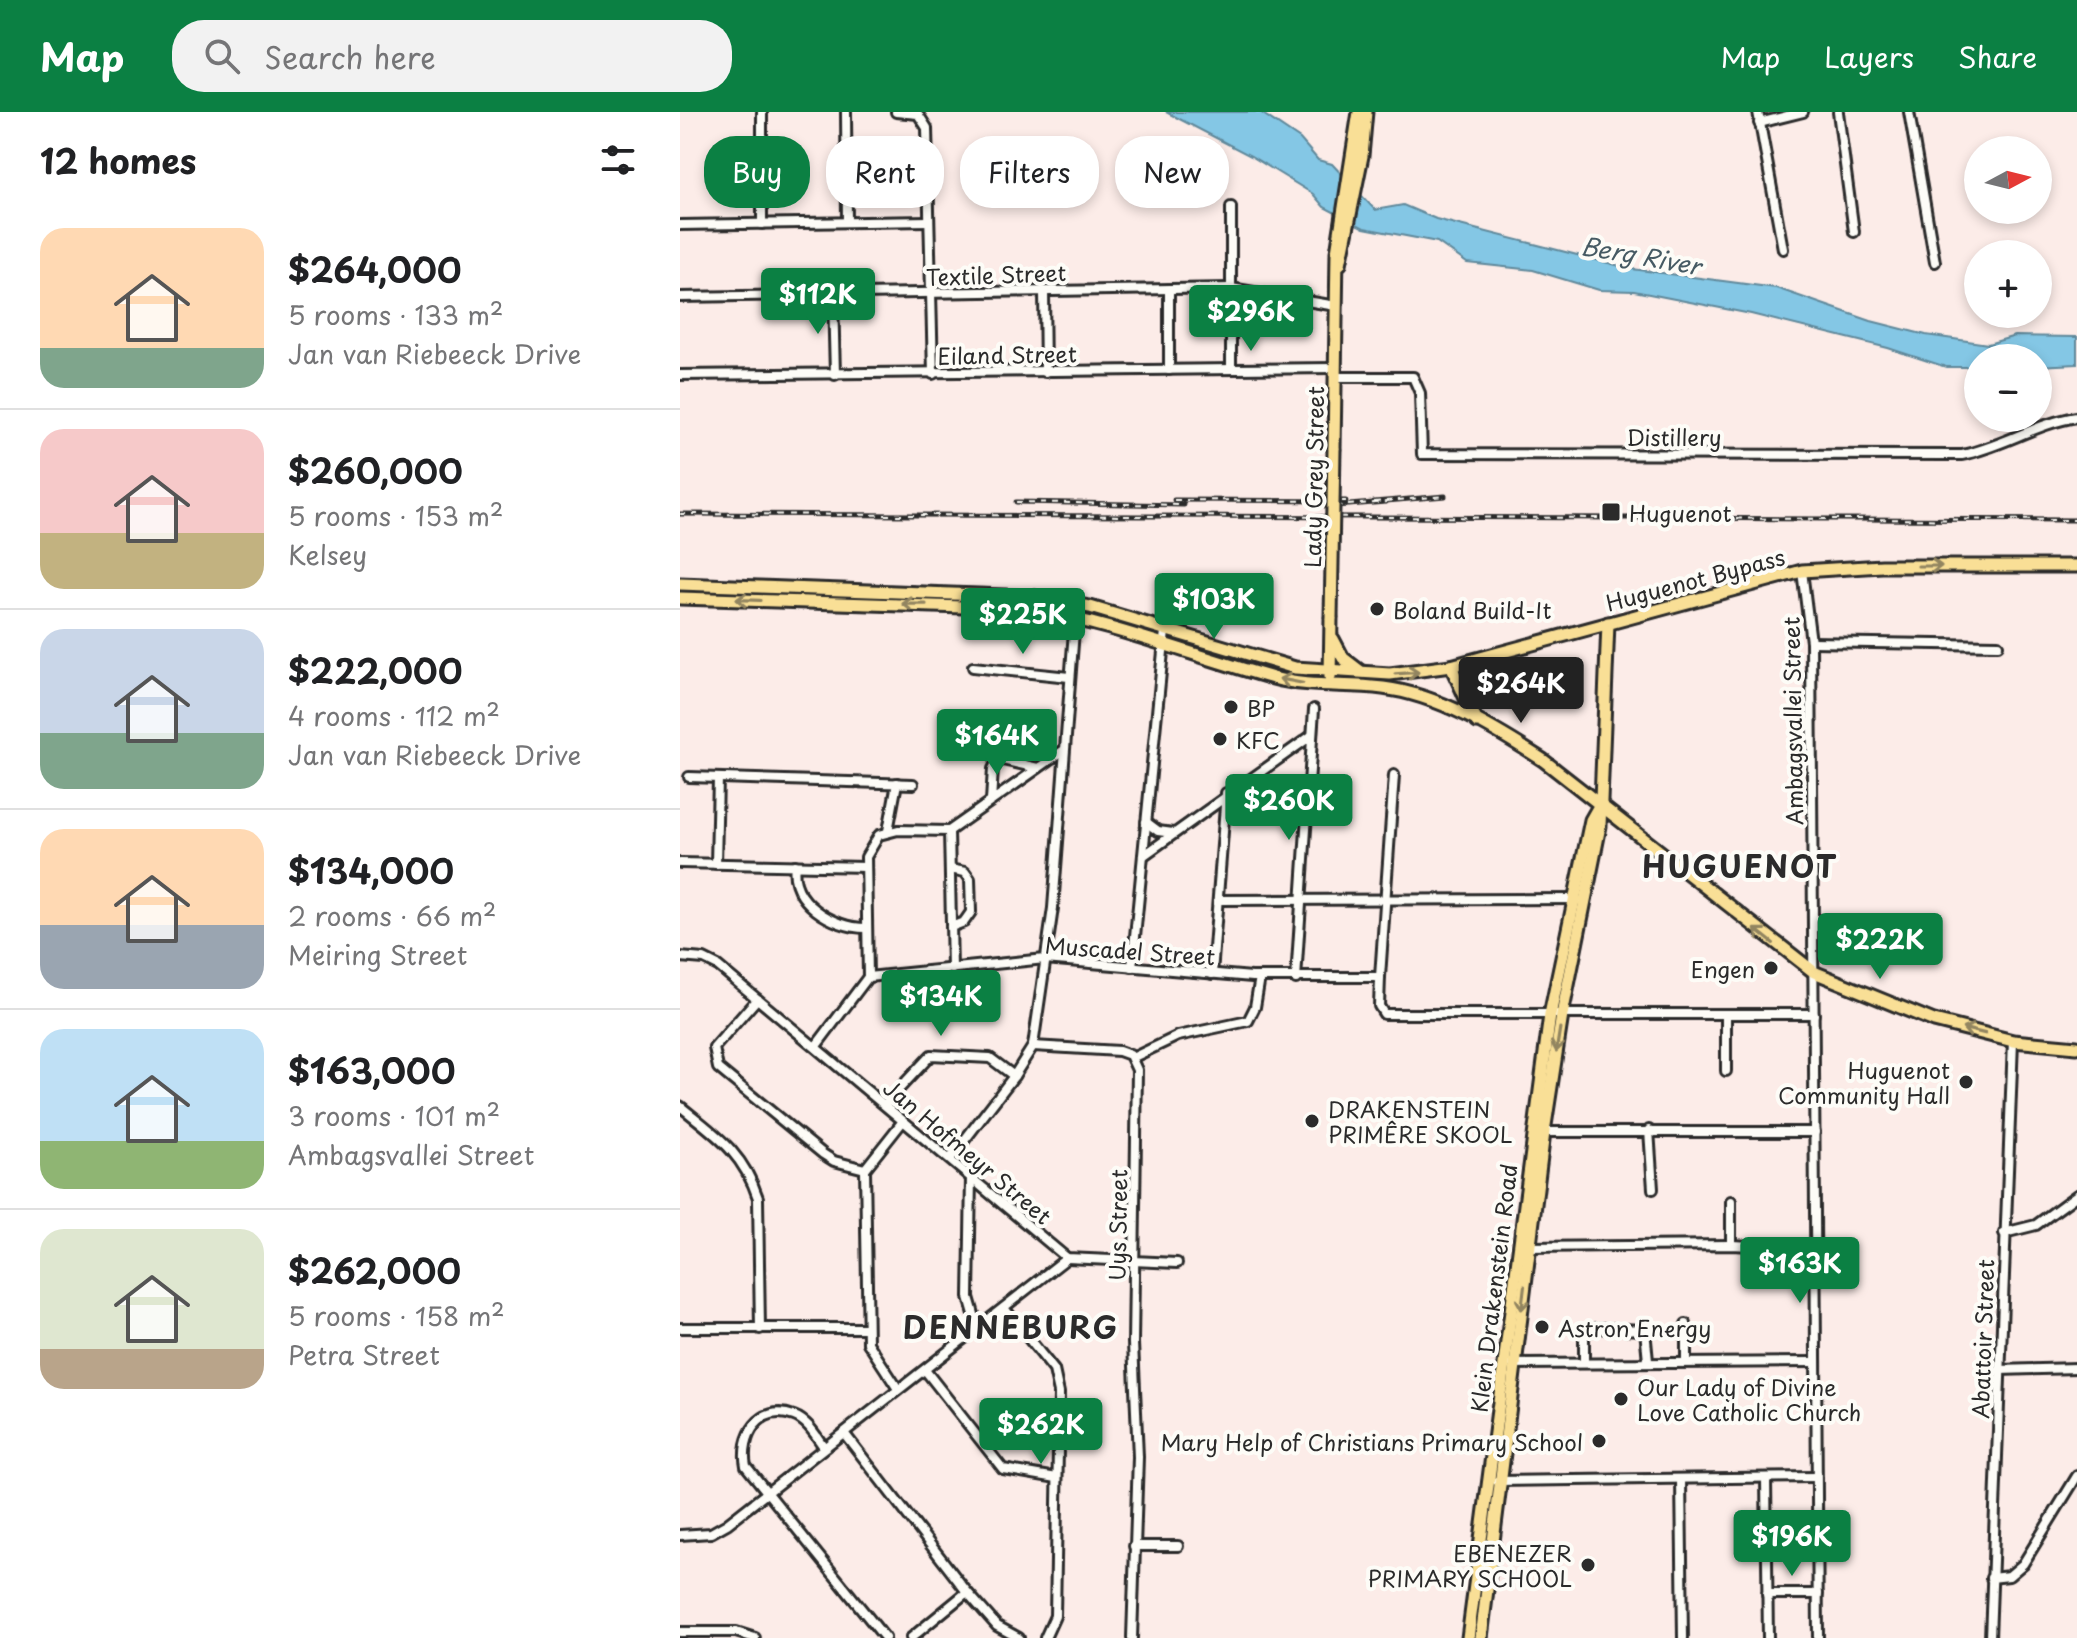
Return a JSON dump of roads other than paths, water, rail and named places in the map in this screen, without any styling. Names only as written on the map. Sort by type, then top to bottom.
[{"type":"main road","name":"Lady Grey Street","points":[[1329,686],[1336,306],[1338,268],[1347,240],[1359,112]]},
{"type":"main road","name":"Lady Grey Street","points":[[1357,155],[1366,112]]},
{"type":"main road","name":"Huguenot Bypass","points":[[1164,638],[1271,662],[1330,671],[1410,673],[1451,666],[1802,571],[1882,566],[2077,566]]},
{"type":"main road","points":[[680,584],[1003,594],[1076,604],[1273,677],[1329,686],[1406,692],[1437,702],[1543,760],[1814,972],[1934,1021],[2013,1041],[2077,1047]]},
{"type":"main road","points":[[680,598],[1001,607],[1075,618],[1164,638]]},
{"type":"main road","name":"Klein Drakenstein Road","points":[[1481,1638],[1495,1481],[1538,1132],[1591,820],[1599,805],[1608,623]]},
{"type":"main road","points":[[1331,635],[1341,656],[1362,673]]},
{"type":"main road","points":[[1451,666],[1477,722]]},
{"type":"main road","name":"Klein Drakenstein Road","points":[[1468,1638],[1495,1481]]},
{"type":"street","points":[[762,112],[762,224]]},
{"type":"street","points":[[846,112],[847,222]]},
{"type":"street","points":[[896,112],[918,114],[927,128],[933,374]]},
{"type":"street","points":[[1783,249],[1758,116],[1776,117],[1803,112]]},
{"type":"street","points":[[1838,112],[1854,232]]},
{"type":"street","points":[[1909,112],[1935,262]]},
{"type":"street","points":[[1231,207],[1231,369]]},
{"type":"street","points":[[680,225],[929,221]]},
{"type":"street","name":"Textile Street","points":[[680,297],[1231,288],[1336,306]]},
{"type":"street","points":[[1169,289],[1169,370]]},
{"type":"street","points":[[1044,291],[1045,372]]},
{"type":"street","points":[[833,296],[835,375]]},
{"type":"street","name":"Eiland Street","points":[[680,375],[1231,369],[1334,372]]},
{"type":"street","name":"Distillery","points":[[1334,372],[1413,377],[1420,393],[1422,454],[1962,455],[1999,446],[2044,425],[2077,417]]},
{"type":"street","name":"Ambagsvallei Street","points":[[1802,571],[1811,642],[1818,1638]]},
{"type":"street","points":[[950,1159],[1014,1076],[1033,1046],[1053,908],[1076,604]]},
{"type":"street","points":[[1132,967],[1164,638]]},
{"type":"street","points":[[1811,642],[1998,645]]},
{"type":"street","points":[[973,667],[1069,677]]},
{"type":"street","points":[[1296,979],[1314,709]]},
{"type":"street","points":[[1143,856],[1226,793],[1311,736]]},
{"type":"street","points":[[888,831],[949,831],[1064,750]]},
{"type":"street","points":[[991,801],[993,769],[998,759],[1038,768]]},
{"type":"street","points":[[1394,775],[1379,1006],[1388,1016],[1814,1014]]},
{"type":"street","points":[[689,777],[913,784]]},
{"type":"street","points":[[716,864],[718,778]]},
{"type":"street","points":[[816,1046],[868,977],[866,867],[870,848],[888,831],[897,783]]},
{"type":"street","points":[[1212,974],[1226,793]]},
{"type":"street","points":[[1146,822],[1158,831],[1173,833]]},
{"type":"street","points":[[949,831],[952,969]]},
{"type":"street","points":[[680,863],[866,867]]},
{"type":"street","points":[[795,865],[793,880],[799,894],[839,925],[866,928]]},
{"type":"street","points":[[950,869],[965,872],[970,879],[971,912],[964,922],[951,927]]},
{"type":"street","points":[[1218,900],[1580,899]]},
{"type":"street","name":"Jan Hofmeyr Street","points":[[680,957],[704,959],[718,966],[1067,1258]]},
{"type":"street","name":"Muscadel Street","points":[[868,977],[1045,959],[1296,979],[1380,977]]},
{"type":"street","points":[[1033,1046],[1119,1051],[1132,1058],[1178,1036],[1248,1021],[1255,1007],[1260,977]]},
{"type":"street","points":[[757,999],[714,1048],[718,1068],[823,1154],[834,1161],[865,1169]]},
{"type":"street","points":[[1726,1014],[1726,1071]]},
{"type":"street","name":"Abattoir Street","points":[[1990,1638],[2013,1041]]},
{"type":"street","points":[[885,1104],[931,1055],[990,1058],[1014,1076]]},
{"type":"street","name":"Uys Street","points":[[1132,1058],[1137,1070],[1134,1261],[1138,1457],[1132,1638]]},
{"type":"street","points":[[680,1106],[732,1148],[751,1177],[758,1198],[760,1329]]},
{"type":"street","points":[[898,1389],[875,1360],[866,1328],[865,1169],[903,1121]]},
{"type":"street","points":[[1649,1130],[1653,1189]]},
{"type":"street","points":[[1538,1132],[1815,1132]]},
{"type":"street","points":[[971,1177],[969,1297],[978,1328]]},
{"type":"street","points":[[2004,1233],[2036,1225],[2077,1195]]},
{"type":"street","points":[[1731,1201],[1731,1245]]},
{"type":"street","points":[[1524,1248],[1731,1245],[1816,1249]]},
{"type":"street","points":[[680,1535],[719,1529],[1067,1258],[1177,1263]]},
{"type":"street","points":[[1004,1308],[1047,1360],[1057,1380],[1055,1616],[1045,1638]]},
{"type":"street","points":[[1686,1324],[1686,1361]]},
{"type":"street","points":[[680,1328],[866,1328]]},
{"type":"street","points":[[1584,1362],[1585,1331],[1612,1328],[1645,1330],[1648,1361]]},
{"type":"street","points":[[1509,1364],[1816,1362]]},
{"type":"street","points":[[1999,1370],[2077,1368]]},
{"type":"street","points":[[925,1370],[1003,1469],[1057,1478]]},
{"type":"street","points":[[824,1447],[805,1423],[795,1416],[781,1413],[766,1416],[753,1425],[745,1437],[743,1450],[746,1466],[885,1638]]},
{"type":"street","points":[[844,1433],[967,1592],[997,1626],[1019,1638]]},
{"type":"street","points":[[1991,1578],[2009,1576],[2023,1564],[2077,1476]]},
{"type":"street","points":[[1495,1481],[1816,1477]]},
{"type":"street","points":[[1766,1478],[1768,1638]]},
{"type":"street","points":[[1681,1479],[1683,1638]]},
{"type":"street","points":[[1134,1546],[1178,1546]]},
{"type":"street","points":[[911,1638],[967,1592]]},
{"type":"street","points":[[1767,1594],[1818,1594]]},
{"type":"street","points":[[680,1632],[736,1632],[754,1638]]},
{"type":"water","points":[[1166,112],[1260,112],[1300,139],[1318,160],[1332,164],[1375,210],[1403,205],[1436,219],[1632,269],[1776,288],[1871,321],[1926,335],[1988,344],[1964,344],[1964,367],[1946,367],[1888,348],[1751,314],[1634,291],[1599,290],[1533,270],[1467,263],[1437,242],[1364,228],[1324,207],[1313,194],[1229,145],[1229,136],[1212,136]]},
{"type":"water","points":[[2015,336],[2077,337],[2077,364],[2052,365],[2052,344],[1988,344]]},
{"type":"railway","points":[[1374,502],[1445,496]]},
{"type":"railway","points":[[1174,500],[1346,501]]},
{"type":"railway","points":[[1016,502],[1184,505]]},
{"type":"railway","points":[[1336,506],[1386,502]]},
{"type":"railway","points":[[680,514],[2077,520]]},
{"type":"place","name":"Huguenot","points":[[1611,512]]},
{"type":"place","name":"Boland Build-It","points":[[1377,609]]},
{"type":"place","name":"BP","points":[[1231,707]]},
{"type":"place","name":"KFC","points":[[1220,739]]},
{"type":"place","name":"Engen","points":[[1771,968]]},
{"type":"place","name":"Huguenot Community Hall","points":[[1966,1082]]},
{"type":"place","name":"DRAKENSTEIN PRIMÊRE SKOOL","points":[[1312,1121]]},
{"type":"place","name":"Astron Energy","points":[[1542,1327]]},
{"type":"place","name":"Our Lady of Divine Love Catholic Church","points":[[1621,1399]]},
{"type":"place","name":"Mary Help of Christians Primary School","points":[[1599,1441]]},
{"type":"place","name":"EBENEZER PRIMARY SCHOOL","points":[[1588,1565]]},
{"type":"district","name":"HUGUENOT","points":[[1740,865]]},
{"type":"district","name":"DENNEBURG","points":[[1011,1326]]},
{"type":"water label","name":"Berg River","points":[[1641,255]]}]
